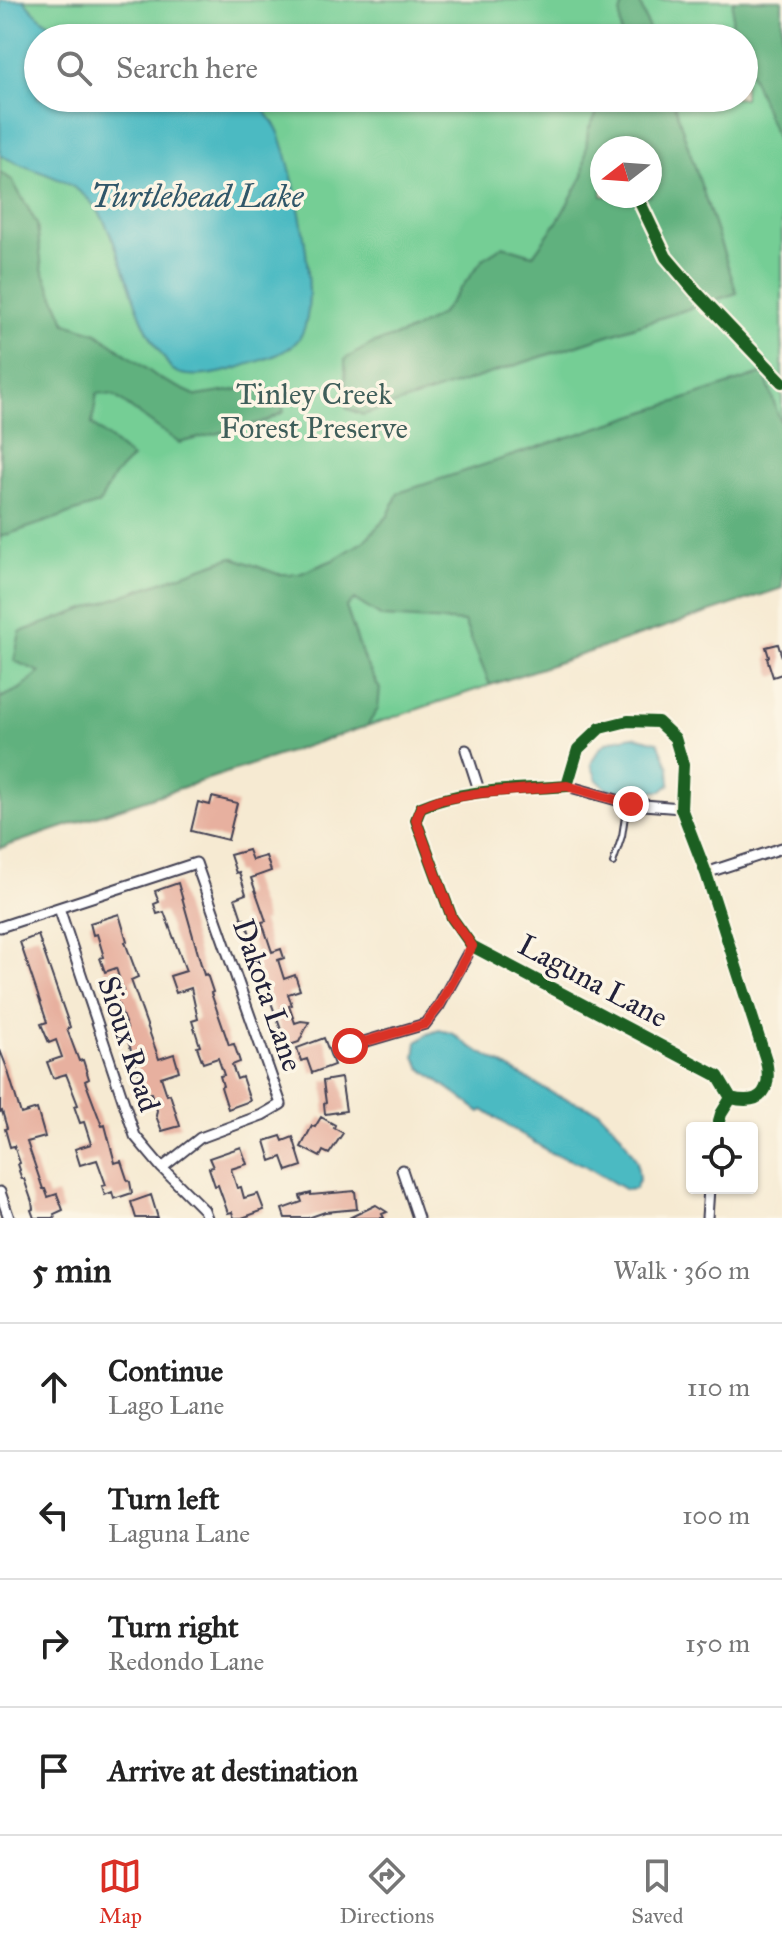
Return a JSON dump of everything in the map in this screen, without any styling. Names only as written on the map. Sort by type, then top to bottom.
[{"type":"street","points":[[567,786],[578,749],[600,728],[628,721],[658,722],[675,738],[683,765],[681,808],[706,873],[769,1077],[767,1087],[758,1096],[746,1101],[731,1098],[719,1122]]},
{"type":"street","points":[[466,750],[480,793],[567,786],[627,803],[681,808]]},
{"type":"street","name":"Laguna Lane","points":[[480,793],[438,800],[421,807],[416,820],[452,918],[472,946],[718,1076],[731,1098]]},
{"type":"street","points":[[706,873],[782,848]]},
{"type":"street","name":"Dakota Lane","points":[[59,908],[196,863],[281,1104],[262,1115],[200,1138],[162,1168]]},
{"type":"street","points":[[0,927],[59,908]]},
{"type":"street","name":"Sioux Road","points":[[59,908],[135,1136],[204,1210],[207,1218]]},
{"type":"street","points":[[350,1046],[425,1024],[439,1006],[472,946]]},
{"type":"street","points":[[402,1170],[418,1218]]},
{"type":"street","points":[[0,1192],[9,1218]]},
{"type":"street","points":[[707,1218],[709,1194]]},
{"type":"lane","points":[[613,863],[622,836],[627,803]]},
{"type":"green space","name":"Tinley Creek Forest Preserve","points":[[0,0],[782,0],[782,588],[0,848]]},
{"type":"green space","points":[[624,0],[639,0],[647,24],[620,24]]},
{"type":"green space","points":[[733,0],[782,0],[782,153],[758,92],[758,24],[732,24]]},
{"type":"green space","points":[[598,112],[677,112],[737,293],[363,415],[346,408],[345,359],[372,344],[411,331],[441,314],[484,258],[503,246],[533,255],[559,219],[583,176],[588,130]]},
{"type":"green space","points":[[0,172],[12,180],[37,224],[42,269],[66,323],[97,333],[160,379],[197,396],[254,387],[279,393],[284,412],[266,421],[179,443],[113,395],[97,393],[92,424],[132,458],[114,476],[99,504],[0,537]]},
{"type":"green space","points":[[764,373],[782,426],[782,588],[490,685],[464,622],[382,617],[355,600],[346,607],[364,660],[380,689],[378,709],[367,726],[0,848],[0,698],[20,689],[40,672],[14,661],[20,632],[232,557],[278,574],[299,574],[333,560],[364,541],[388,516],[398,493]]},
{"type":"water","name":"Turtlehead Lake","points":[[0,0],[24,0],[50,24],[24,24],[24,112],[265,112],[279,133],[285,152],[304,239],[309,299],[306,323],[298,340],[270,357],[214,374],[196,376],[173,370],[146,328],[112,238],[95,206],[60,180],[0,155]]},
{"type":"water","points":[[634,736],[658,742],[669,767],[670,784],[662,791],[607,789],[597,780],[591,764],[599,750],[612,740]]},
{"type":"water","points":[[439,1030],[452,1033],[556,1095],[599,1111],[620,1133],[637,1161],[639,1180],[635,1189],[626,1190],[582,1164],[551,1153],[483,1110],[480,1112],[421,1068],[415,1057],[417,1042]]},
{"type":"building","points":[[778,644],[782,674],[773,677],[766,647]]},
{"type":"building","points":[[212,797],[237,803],[228,840],[191,831],[198,802],[210,805]]},
{"type":"building","points":[[248,850],[252,860],[266,856],[271,871],[251,878],[266,921],[262,922],[272,952],[281,949],[284,958],[278,960],[284,979],[295,975],[300,990],[288,994],[295,1023],[309,1022],[299,1042],[287,1046],[254,956],[257,956],[245,919],[242,919],[235,898],[246,894],[230,855]]},
{"type":"building","points":[[178,883],[204,975],[207,974],[229,1045],[234,1044],[240,1062],[232,1065],[237,1079],[242,1077],[250,1101],[228,1109],[221,1087],[220,1076],[224,1075],[218,1058],[203,1063],[197,1047],[200,1046],[192,1021],[198,1019],[191,988],[176,993],[170,976],[186,971],[164,912],[157,914],[154,904],[159,902],[155,891]]},
{"type":"building","points":[[119,914],[138,977],[131,980],[159,1059],[174,1054],[179,1071],[161,1077],[180,1126],[162,1131],[151,1093],[146,1095],[124,1029],[127,1028],[114,993],[123,990],[116,968],[105,972],[97,934],[93,935],[90,923]]},
{"type":"building","points":[[38,935],[70,1027],[67,1029],[79,1061],[83,1060],[89,1079],[85,1081],[102,1126],[105,1125],[115,1163],[121,1161],[130,1182],[132,1193],[114,1199],[112,1192],[105,1195],[102,1186],[106,1185],[97,1160],[80,1165],[75,1149],[91,1144],[84,1122],[80,1123],[74,1106],[78,1105],[66,1074],[53,1078],[47,1062],[62,1057],[56,1040],[49,1043],[41,1024],[47,1022],[20,942]]},
{"type":"building","points":[[324,1038],[334,1065],[312,1073],[307,1059],[301,1061],[297,1048]]},
{"type":"building","points":[[0,1050],[21,1114],[37,1109],[45,1137],[27,1142],[43,1189],[48,1197],[57,1194],[63,1210],[54,1214],[55,1218],[34,1218],[32,1202],[19,1171],[20,1163],[14,1146],[10,1147],[0,1112]]},
{"type":"building","points":[[341,1078],[346,1111],[325,1114],[323,1081]]},
{"type":"building","points":[[321,1117],[343,1133],[329,1154],[323,1151],[320,1157],[301,1147],[312,1126],[315,1127]]},
{"type":"building","points":[[281,1136],[283,1141],[293,1137],[302,1166],[287,1171],[282,1157],[271,1161],[265,1141]]},
{"type":"building","points":[[241,1147],[247,1164],[231,1169],[237,1188],[241,1187],[244,1198],[258,1194],[264,1210],[234,1218],[232,1212],[228,1213],[218,1185],[215,1186],[209,1158]]},
{"type":"building","points":[[355,1191],[357,1209],[325,1212],[308,1218],[285,1218],[282,1209],[302,1202],[300,1196],[311,1193]]},
{"type":"building","points":[[151,1195],[158,1218],[136,1218],[131,1202]]},
{"type":"building","points":[[376,1205],[387,1212],[382,1214],[384,1218],[349,1218]]},
{"type":"cycle path","points":[[643,208],[666,257],[782,382]]},
{"type":"cycle path","points":[[628,721],[658,722],[675,738],[683,765],[681,808],[706,873],[768,1070],[766,1087],[758,1097],[751,1100],[731,1098],[718,1076],[472,946],[452,918],[416,820],[421,807],[474,793],[567,786],[578,749],[600,728],[628,721]]},
{"type":"cycle path","points":[[719,1122],[731,1098]]},
{"type":"route","points":[[350,1046],[425,1024],[439,1006],[472,946],[452,918],[416,820],[421,807],[438,800],[480,793],[567,786],[631,804]]}]
